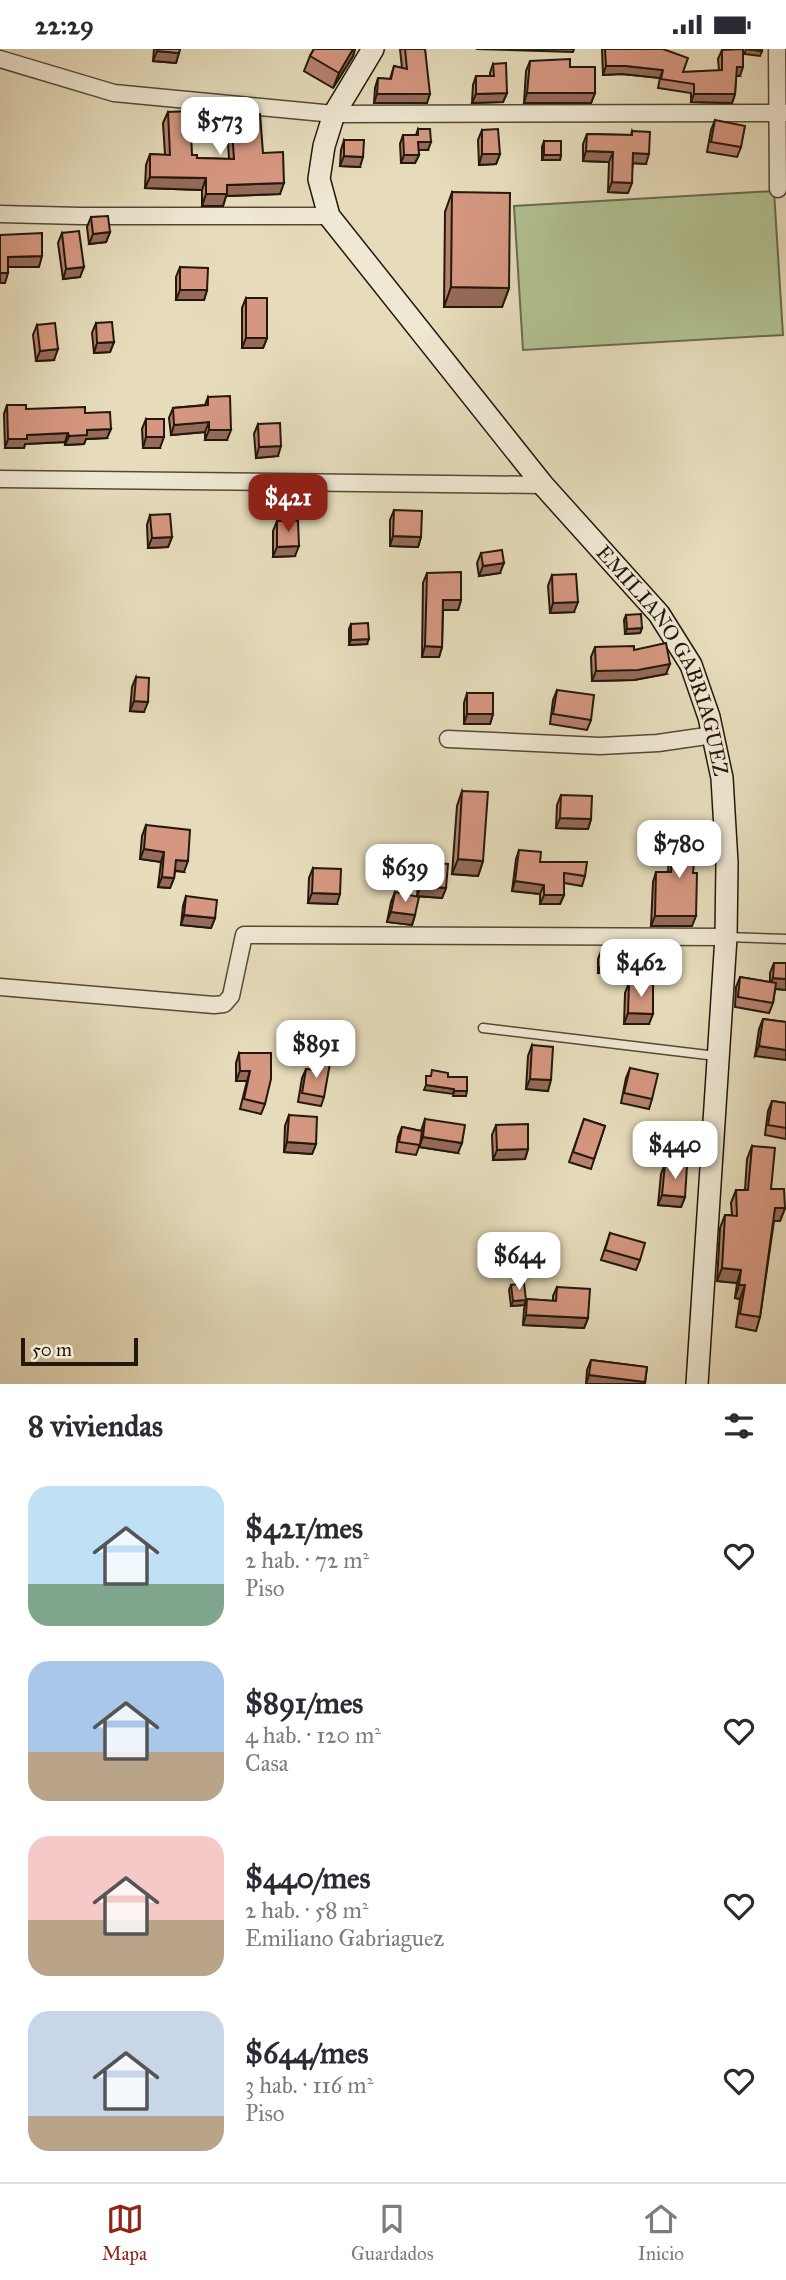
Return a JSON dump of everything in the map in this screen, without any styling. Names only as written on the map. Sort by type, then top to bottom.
[{"type":"main road","name":"EMILIANO GABRIAGUEZ","points":[[373,49],[334,114],[324,146],[319,179],[329,216],[542,485],[659,614],[691,665],[709,717],[722,778],[727,863],[726,937],[698,1384]]},
{"type":"street","points":[[777,49],[782,113],[778,189]]},
{"type":"street","points":[[0,59],[114,93],[334,114],[782,113]]},
{"type":"street","points":[[0,214],[329,216]]},
{"type":"street","points":[[0,479],[542,485]]},
{"type":"street","points":[[449,739],[600,746],[658,743],[713,735]]},
{"type":"street","points":[[0,987],[224,1004],[231,996],[244,935],[726,937]]},
{"type":"lane","points":[[726,937],[786,939]]},
{"type":"lane","points":[[483,1028],[719,1056]]},
{"type":"green space","points":[[774,191],[783,335],[523,350],[514,206]]},
{"type":"building","points":[[157,49],[180,49],[179,53]]},
{"type":"building","points":[[314,49],[353,49],[339,73],[310,56]]},
{"type":"building","points":[[405,49],[425,49],[430,94],[377,94],[378,78],[391,79],[394,66],[407,69]]},
{"type":"building","points":[[605,49],[663,49],[688,58],[683,72],[722,70],[722,50],[743,49],[743,67],[737,67],[735,94],[694,94],[694,84],[661,79],[663,70],[606,66]]},
{"type":"building","points":[[570,59],[570,67],[595,67],[595,93],[527,93],[530,61]]},
{"type":"building","points":[[506,63],[507,93],[476,94],[476,76],[494,76],[493,64]]},
{"type":"building","points":[[190,111],[192,155],[197,155],[197,158],[234,159],[231,117],[260,114],[263,153],[283,152],[284,183],[227,185],[227,194],[206,194],[206,178],[150,177],[150,154],[170,155],[168,112]]},
{"type":"building","points":[[715,120],[745,126],[741,147],[711,142]]},
{"type":"building","points":[[418,129],[430,129],[431,142],[418,142],[419,155],[404,155],[403,135],[418,135]]},
{"type":"building","points":[[498,129],[500,154],[482,154],[482,130]]},
{"type":"building","points":[[632,131],[650,132],[649,154],[633,153],[632,183],[612,182],[613,152],[586,151],[587,134],[632,135]]},
{"type":"building","points":[[344,140],[364,140],[363,157],[344,156]]},
{"type":"building","points":[[544,141],[561,141],[561,155],[544,155]]},
{"type":"building","points":[[452,192],[510,193],[509,288],[451,287]]},
{"type":"building","points":[[108,216],[110,232],[93,234],[91,217]]},
{"type":"building","points":[[79,231],[84,267],[66,269],[62,233]]},
{"type":"building","points":[[42,233],[42,256],[8,257],[8,273],[0,273],[0,235]]},
{"type":"building","points":[[180,267],[208,268],[207,290],[180,290]]},
{"type":"building","points":[[246,298],[267,298],[267,338],[246,338]]},
{"type":"building","points":[[112,322],[114,342],[97,343],[96,323]]},
{"type":"building","points":[[55,323],[58,349],[40,351],[37,325]]},
{"type":"building","points":[[230,396],[231,430],[209,430],[209,422],[174,425],[173,408],[208,405],[208,397]]},
{"type":"building","points":[[7,405],[26,405],[26,409],[85,407],[85,413],[110,412],[111,429],[87,430],[87,435],[27,435],[27,439],[8,439]]},
{"type":"building","points":[[146,419],[164,419],[164,437],[146,437]]},
{"type":"building","points":[[280,423],[281,446],[259,447],[258,424]]},
{"type":"building","points":[[394,510],[422,511],[421,537],[393,536]]},
{"type":"building","points":[[170,514],[172,537],[152,538],[150,515]]},
{"type":"building","points":[[277,521],[298,521],[299,546],[277,547]]},
{"type":"building","points":[[502,550],[504,563],[483,566],[481,553]]},
{"type":"building","points":[[461,572],[461,600],[443,600],[442,647],[425,646],[427,573]]},
{"type":"building","points":[[576,574],[578,602],[553,603],[552,575]]},
{"type":"building","points":[[641,614],[642,628],[627,629],[626,615]]},
{"type":"building","points":[[368,623],[369,639],[351,640],[351,624]]},
{"type":"building","points":[[666,643],[670,664],[638,670],[596,671],[595,647],[634,646],[634,650]]},
{"type":"building","points":[[136,677],[149,678],[148,702],[134,701]]},
{"type":"building","points":[[557,690],[594,695],[591,720],[553,714]]},
{"type":"building","points":[[467,693],[493,693],[493,714],[467,714]]},
{"type":"building","points":[[462,791],[488,792],[483,861],[458,859]]},
{"type":"building","points":[[561,795],[592,796],[591,819],[560,818]]},
{"type":"building","points":[[146,825],[190,830],[188,861],[176,860],[174,878],[162,877],[164,852],[144,849]]},
{"type":"building","points":[[674,832],[697,833],[693,873],[697,873],[696,916],[655,916],[656,872],[671,872]]},
{"type":"building","points":[[519,850],[541,852],[540,862],[587,862],[585,876],[564,873],[564,895],[544,895],[544,885],[515,881]]},
{"type":"building","points":[[423,862],[448,864],[446,888],[421,886]]},
{"type":"building","points":[[313,868],[341,869],[340,894],[312,893]]},
{"type":"building","points":[[395,892],[419,897],[415,915],[391,912]]},
{"type":"building","points":[[186,896],[217,900],[215,918],[184,915]]},
{"type":"building","points":[[602,949],[623,949],[623,963],[602,963]]},
{"type":"building","points":[[774,963],[786,963],[786,979],[773,978]]},
{"type":"building","points":[[740,977],[776,983],[773,1003],[738,997]]},
{"type":"building","points":[[629,983],[653,984],[653,1014],[628,1013]]},
{"type":"building","points":[[763,1019],[786,1022],[786,1050],[759,1046]]},
{"type":"building","points":[[532,1045],[553,1047],[551,1080],[530,1079]]},
{"type":"building","points":[[239,1053],[271,1053],[271,1079],[265,1104],[244,1099],[250,1071],[240,1071]]},
{"type":"building","points":[[316,1061],[330,1063],[324,1097],[302,1093],[306,1069],[314,1070]]},
{"type":"building","points":[[630,1068],[658,1074],[652,1099],[624,1093]]},
{"type":"building","points":[[432,1070],[448,1073],[448,1077],[467,1077],[467,1091],[426,1085],[426,1076],[431,1076]]},
{"type":"building","points":[[772,1101],[786,1103],[786,1128],[768,1125]]},
{"type":"building","points":[[289,1115],[317,1117],[316,1144],[287,1142]]},
{"type":"building","points":[[425,1119],[465,1125],[462,1143],[423,1137]]},
{"type":"building","points":[[584,1119],[605,1126],[594,1159],[573,1152]]},
{"type":"building","points":[[528,1124],[528,1149],[497,1150],[496,1125]]},
{"type":"building","points":[[402,1127],[422,1131],[420,1145],[399,1142]]},
{"type":"building","points":[[752,1146],[775,1148],[771,1189],[784,1189],[785,1208],[775,1208],[760,1317],[740,1314],[745,1285],[739,1285],[741,1270],[722,1268],[725,1215],[737,1216],[736,1190],[748,1190]]},
{"type":"building","points":[[665,1164],[687,1166],[685,1197],[662,1195]]},
{"type":"building","points":[[610,1233],[645,1243],[640,1260],[605,1250]]},
{"type":"building","points":[[524,1283],[526,1300],[513,1301],[511,1285]]},
{"type":"building","points":[[557,1287],[590,1289],[588,1318],[526,1315],[527,1299],[556,1301]]},
{"type":"building","points":[[591,1360],[647,1367],[645,1382],[589,1375]]}]
